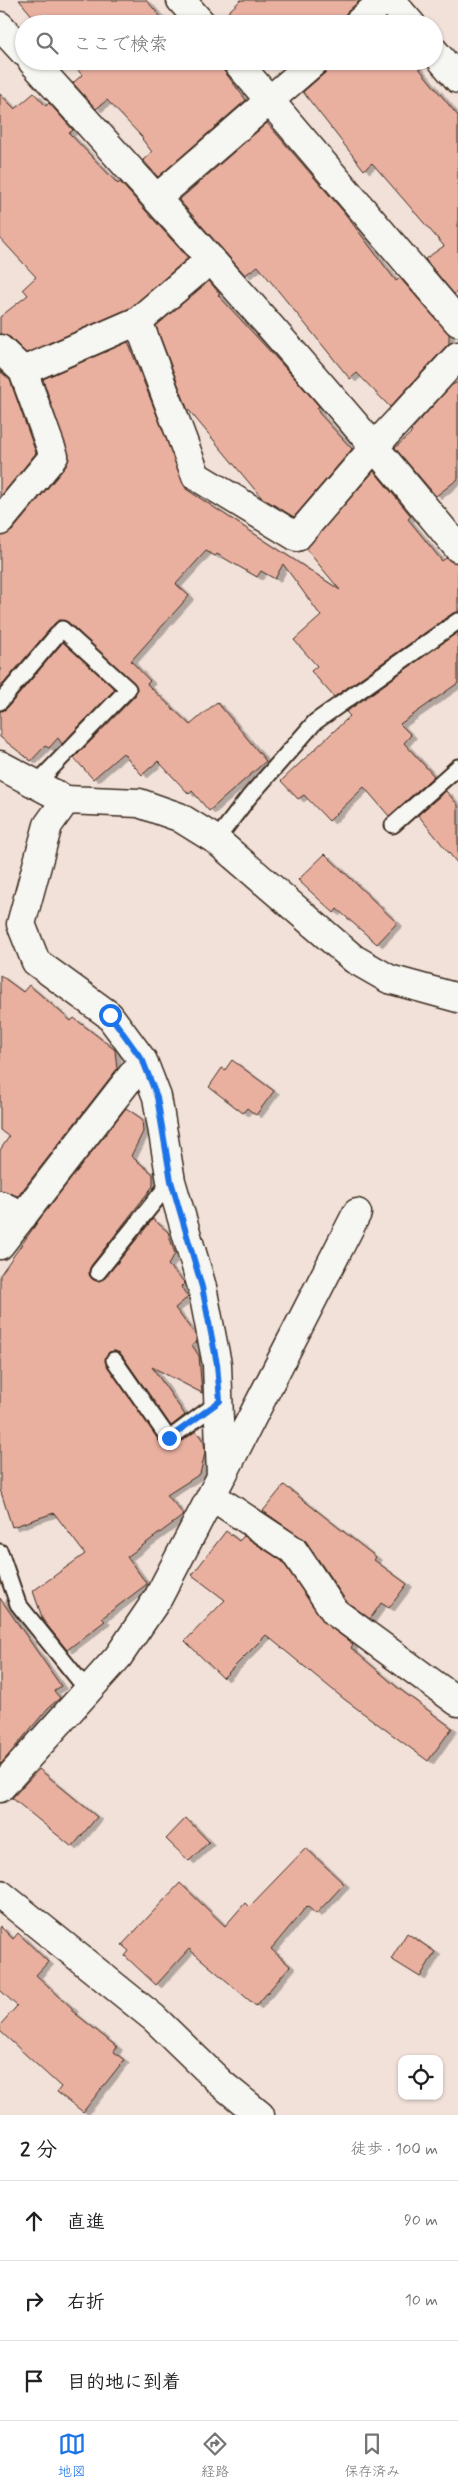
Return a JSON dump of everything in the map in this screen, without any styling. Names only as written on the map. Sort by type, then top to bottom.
[{"type":"street","points":[[181,0],[194,15]]},
{"type":"street","points":[[367,15],[384,0]]},
{"type":"street","points":[[390,0],[403,15]]},
{"type":"street","points":[[0,26],[15,42]]},
{"type":"street","points":[[443,62],[458,79]]},
{"type":"street","points":[[40,70],[157,198],[374,446],[458,548]]},
{"type":"street","points":[[244,70],[458,322]]},
{"type":"street","points":[[157,198],[305,70]]},
{"type":"street","points":[[22,371],[138,321],[211,260]]},
{"type":"street","points":[[138,321],[196,476],[297,537],[374,446],[458,356]]},
{"type":"street","points":[[0,349],[22,371],[54,456],[0,521]]},
{"type":"street","points":[[0,765],[66,800],[139,803],[179,817],[216,840],[354,959],[389,979],[458,998]]},
{"type":"street","points":[[66,800],[48,825],[21,924],[36,962],[110,1015],[143,1061],[157,1097],[171,1181],[202,1287],[217,1364],[220,1401],[217,1486]]},
{"type":"street","points":[[0,1246],[11,1210],[143,1061]]},
{"type":"street","points":[[0,1788],[118,1657],[158,1598],[357,1213]]},
{"type":"street","points":[[217,1486],[293,1550],[335,1612],[458,1702]]},
{"type":"street","points":[[0,1894],[154,2018],[223,2085],[260,2115]]},
{"type":"lane","points":[[216,840],[249,797],[315,722],[458,620]]},
{"type":"lane","points":[[0,702],[62,629],[128,689],[36,784]]},
{"type":"lane","points":[[393,825],[458,767]]},
{"type":"lane","points":[[98,1272],[171,1181]]},
{"type":"lane","points":[[114,1360],[169,1438],[220,1401]]},
{"type":"lane","points":[[0,1552],[18,1604],[88,1691]]},
{"type":"building","points":[[19,0],[146,0],[159,15],[32,15]]},
{"type":"building","points":[[241,0],[359,1],[345,15],[231,15],[228,12]]},
{"type":"building","points":[[78,70],[224,70],[246,100],[158,177],[143,160],[152,152],[143,138],[107,100],[96,109],[73,83],[82,75]]},
{"type":"building","points":[[327,70],[420,70],[458,116],[458,291],[454,294],[425,259],[444,246],[372,163],[364,170],[303,92]]},
{"type":"building","points":[[34,93],[46,106],[49,103],[73,130],[69,133],[118,184],[120,182],[188,258],[130,308],[26,353],[10,337],[0,334],[0,317],[28,295],[23,289],[36,277],[0,238],[0,94],[15,109]]},
{"type":"building","points":[[267,123],[343,211],[396,281],[400,278],[449,334],[449,343],[390,407],[357,373],[350,379],[258,266],[245,275],[179,200]]},
{"type":"building","points":[[209,281],[220,294],[218,295],[319,406],[317,408],[319,413],[352,449],[294,517],[261,497],[187,408],[156,326]]},
{"type":"building","points":[[128,342],[186,489],[340,590],[306,549],[374,471],[411,516],[408,519],[442,561],[446,558],[458,563],[458,612],[453,613],[334,697],[311,671],[317,666],[294,640],[321,616],[283,564],[275,579],[261,571],[257,577],[217,554],[215,556],[206,551],[176,584],[189,596],[131,661],[150,681],[147,684],[190,725],[217,702],[266,761],[209,811],[192,791],[189,794],[158,761],[142,775],[123,753],[93,779],[74,758],[135,696],[137,687],[68,622],[59,620],[55,623],[0,688],[0,536],[12,531],[66,466],[69,458],[43,379]]},
{"type":"building","points":[[0,371],[10,380],[36,453],[0,497]]},
{"type":"building","points":[[458,382],[458,479],[436,496],[395,448],[412,432],[411,430],[452,385]]},
{"type":"building","points":[[458,632],[458,683],[400,724],[411,735],[404,743],[434,776],[389,816],[364,787],[329,821],[304,795],[298,799],[281,781],[350,716],[346,712]]},
{"type":"building","points":[[63,642],[115,689],[62,744],[58,738],[49,748],[45,746],[31,761],[0,737],[0,711],[7,708]]},
{"type":"building","points":[[446,791],[458,805],[458,864],[418,815]]},
{"type":"building","points":[[325,854],[397,923],[377,944],[337,909],[334,913],[298,880]]},
{"type":"building","points":[[0,975],[23,992],[29,985],[71,1021],[74,1018],[115,1050],[117,1069],[18,1196],[0,1190],[0,1150],[9,1137],[0,1130]]},
{"type":"building","points":[[232,1060],[274,1091],[256,1115],[247,1108],[243,1113],[209,1087],[222,1068],[225,1070]]},
{"type":"building","points":[[126,1108],[142,1119],[143,1132],[131,1156],[153,1174],[153,1186],[91,1266],[89,1275],[96,1281],[105,1278],[153,1219],[168,1232],[175,1254],[168,1265],[185,1283],[181,1287],[188,1297],[175,1308],[196,1336],[197,1342],[192,1345],[199,1356],[202,1393],[152,1367],[185,1415],[171,1426],[121,1354],[114,1351],[109,1352],[105,1361],[162,1445],[169,1448],[174,1447],[196,1431],[204,1442],[205,1453],[200,1474],[167,1495],[184,1515],[127,1557],[147,1584],[102,1618],[105,1621],[67,1650],[43,1620],[33,1591],[85,1554],[54,1513],[12,1527],[0,1489],[0,1275],[39,1220]]},
{"type":"building","points":[[284,1485],[376,1557],[374,1560],[407,1584],[389,1608],[381,1603],[370,1619],[346,1601],[306,1541],[263,1511]]},
{"type":"building","points":[[226,1531],[239,1541],[244,1536],[282,1561],[326,1624],[353,1644],[351,1648],[398,1688],[452,1728],[428,1761],[344,1699],[266,1635],[223,1678],[185,1641],[225,1600],[192,1575]]},
{"type":"building","points":[[0,1598],[61,1686],[54,1691],[60,1698],[48,1708],[0,1765]]},
{"type":"building","points":[[39,1769],[97,1817],[72,1847],[12,1798]]},
{"type":"building","points":[[186,1818],[209,1842],[189,1861],[166,1839]]},
{"type":"building","points":[[306,1848],[344,1884],[316,1914],[307,1906],[271,1949],[290,1966],[256,2006],[189,1949],[156,1985],[125,1956],[129,1951],[122,1945],[180,1883],[225,1926],[245,1903],[249,1907]]},
{"type":"building","points":[[0,1926],[13,1939],[18,1933],[48,1962],[36,1975],[73,2009],[71,2010],[117,2047],[114,2052],[124,2060],[83,2112],[57,2092],[61,2087],[0,2031],[0,2025],[17,2006],[0,1990]]},
{"type":"building","points":[[407,1933],[435,1952],[420,1977],[391,1959]]},
{"type":"route","points":[[110,1015],[143,1061],[157,1097],[171,1181],[202,1287],[217,1364],[220,1401],[169,1438]]}]
